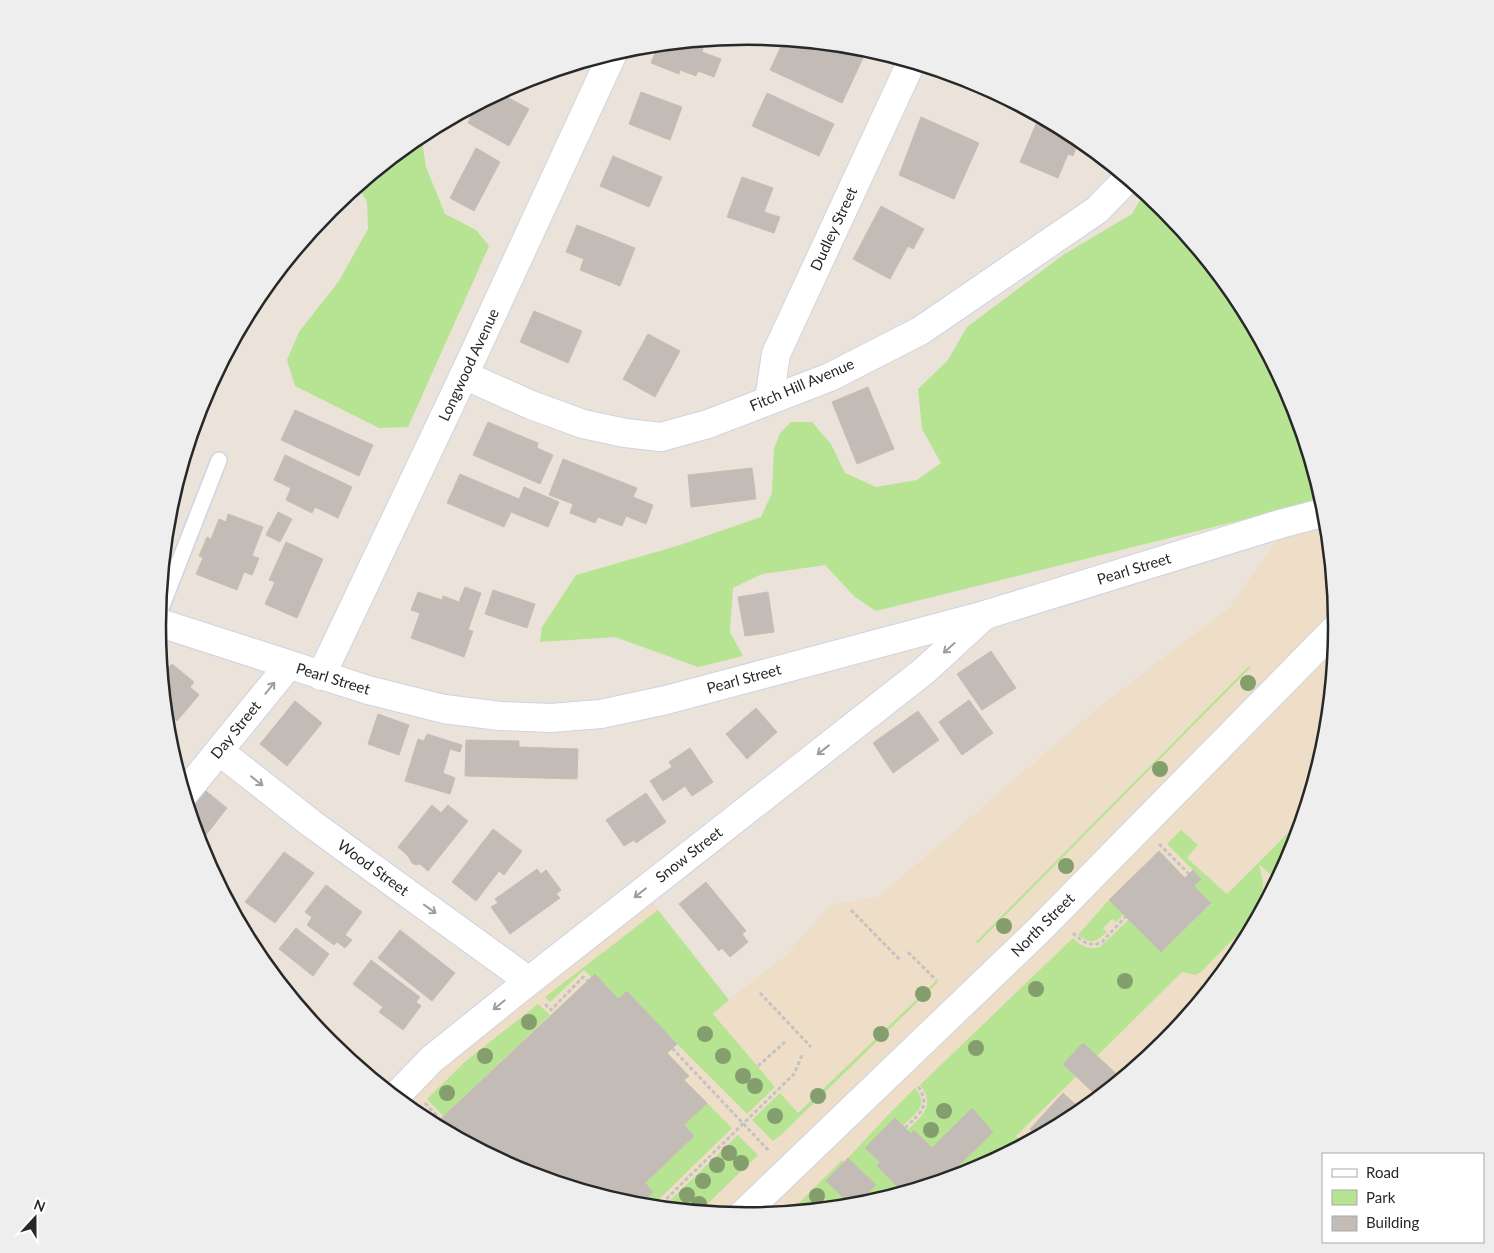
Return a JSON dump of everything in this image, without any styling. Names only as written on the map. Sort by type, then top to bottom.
[{"type":"street","name":"Longwood Avenue","points":[[322,676],[464,376],[609,62]]},
{"type":"street","name":"Dudley Street","points":[[770,400],[776,354],[909,68]]},
{"type":"street","name":"Fitch Hill Avenue","points":[[464,376],[531,405],[583,424],[624,433],[661,436],[708,424],[830,377],[920,331],[1097,210],[1123,183]]},
{"type":"street","name":"Pearl Street","points":[[165,625],[288,666],[410,702],[468,713],[500,716],[552,718],[601,714],[666,700],[985,615],[1280,524],[1317,515]]},
{"type":"street","name":"Snow Street","points":[[408,1098],[432,1059],[534,990],[924,671],[985,615]]},
{"type":"street","name":"North Street","points":[[749,1208],[1040,929],[1328,636]]},
{"type":"street","name":"Day Street","points":[[189,788],[288,666]]},
{"type":"street","name":"Wood Street","points":[[219,751],[312,824],[534,990]]},
{"type":"lane","points":[[167,594],[219,460]]},
{"type":"path","points":[[1159,844],[1189,874]]},
{"type":"path","points":[[851,910],[900,960]]},
{"type":"path","points":[[1071,931],[1086,943],[1091,945],[1098,944],[1126,916]]},
{"type":"path","points":[[908,952],[936,980]]},
{"type":"path","points":[[534,990],[551,1010],[584,977],[588,980]]},
{"type":"path","points":[[760,993],[811,1047]]},
{"type":"path","points":[[758,1066],[785,1042]]},
{"type":"path","points":[[672,1048],[769,1152]]},
{"type":"path","points":[[663,1202],[794,1074],[803,1053]]},
{"type":"path","points":[[905,1128],[920,1113],[924,1103],[923,1094],[915,1083]]},
{"type":"path","points":[[408,1098],[440,1119]]},
{"type":"shaded area","points":[[1291,422],[1309,476],[1324,551],[1328,626],[1324,702],[1309,777],[1298,813],[1269,884],[1251,917],[1208,980],[1158,1038],[1101,1088],[1070,1110],[1038,1130],[970,1164],[898,1188],[823,1203],[747,1208],[709,1207],[634,1197],[560,1177],[524,1164],[490,1148],[456,1130],[400,1093],[643,891],[729,1000],[786,955],[830,905],[878,897],[1100,706],[1229,608],[1290,522]]},
{"type":"green space","points":[[422,144],[426,167],[445,214],[476,230],[489,246],[408,427],[379,428],[295,386],[287,360],[299,332],[339,281],[368,229],[367,202],[361,192],[393,165]]},
{"type":"green space","points":[[1141,199],[1184,243],[1230,303],[1269,369],[1284,404],[1298,440],[1314,500],[1290,508],[876,611],[855,597],[825,565],[762,574],[733,588],[730,632],[743,656],[698,667],[615,637],[540,642],[542,627],[576,575],[677,546],[761,517],[772,493],[774,449],[780,433],[791,422],[812,422],[831,444],[845,473],[876,487],[917,480],[941,463],[922,429],[918,389],[948,360],[967,327],[1063,255],[1132,214]]},
{"type":"green space","points":[[1253,665],[978,943],[975,943],[1247,668]]},
{"type":"green space","points":[[1292,829],[1272,876],[1259,864],[1263,896],[1244,928],[1201,972],[1195,975],[1182,972],[1016,1136],[1020,1140],[955,1169],[993,1132],[972,1108],[932,1148],[914,1131],[911,1134],[907,1130],[922,1115],[927,1106],[926,1095],[920,1085],[1073,938],[1085,947],[1100,947],[1129,919],[1161,952],[1211,904],[1194,886],[1201,878],[1167,844],[1181,830],[1198,845],[1187,858],[1227,894]]},
{"type":"green space","points":[[1109,900],[1124,914],[1116,922],[1112,919],[1103,928],[1107,932],[1096,940],[1086,940],[1078,935]]},
{"type":"green space","points":[[658,910],[729,1000],[713,1014],[775,1087],[747,1114],[677,1044],[628,991],[618,999],[595,974],[591,977],[584,970],[550,1002],[545,997]]},
{"type":"green space","points":[[939,978],[937,983],[773,1141],[752,1120],[780,1093],[798,1113]]},
{"type":"green space","points":[[538,1004],[550,1015],[443,1116],[427,1099],[467,1060]]},
{"type":"green space","points":[[915,1088],[921,1100],[921,1105],[916,1113],[903,1126],[895,1118],[866,1148],[880,1162],[877,1166],[899,1188],[865,1196],[875,1185],[848,1158]]},
{"type":"green space","points":[[707,1103],[732,1128],[657,1201],[640,1198],[645,1183],[694,1136],[684,1125]]},
{"type":"green space","points":[[738,1135],[758,1155],[705,1207],[668,1202]]},
{"type":"green space","points":[[842,1160],[844,1162],[826,1181],[845,1199],[829,1202],[824,1198],[818,1204],[796,1206]]},
{"type":"building","points":[[781,46],[823,50],[863,58],[842,103],[770,70]]},
{"type":"building","points":[[700,47],[703,48],[702,52],[721,59],[714,77],[698,71],[696,76],[680,70],[679,74],[651,63],[655,53]]},
{"type":"building","points":[[641,92],[682,107],[670,140],[629,124]]},
{"type":"building","points":[[767,93],[834,124],[819,156],[752,126]]},
{"type":"building","points":[[507,97],[529,109],[509,146],[468,123],[471,116]]},
{"type":"building","points":[[921,117],[979,143],[954,199],[899,175]]},
{"type":"building","points":[[1037,122],[1076,147],[1073,156],[1068,154],[1058,178],[1020,162]]},
{"type":"building","points":[[476,148],[500,162],[474,211],[450,198]]},
{"type":"building","points":[[613,156],[662,177],[649,207],[600,186]]},
{"type":"building","points":[[742,177],[773,188],[764,212],[780,217],[774,233],[727,217]]},
{"type":"building","points":[[881,206],[924,229],[913,249],[908,246],[890,279],[853,259]]},
{"type":"building","points":[[577,225],[635,248],[620,286],[580,270],[584,259],[566,252]]},
{"type":"building","points":[[534,311],[582,331],[568,363],[520,342]]},
{"type":"building","points":[[648,334],[680,351],[655,397],[623,379]]},
{"type":"building","points":[[868,387],[894,449],[857,464],[832,402]]},
{"type":"building","points":[[295,410],[373,445],[359,476],[281,440]]},
{"type":"building","points":[[488,422],[538,443],[537,448],[553,455],[540,484],[473,455]]},
{"type":"building","points":[[285,455],[352,487],[338,518],[315,507],[312,513],[286,500],[291,488],[274,480]]},
{"type":"building","points":[[563,459],[637,488],[633,497],[653,505],[646,524],[626,516],[622,526],[598,517],[595,523],[570,513],[573,504],[549,495]]},
{"type":"building","points":[[752,468],[756,499],[691,507],[688,475]]},
{"type":"building","points":[[460,474],[519,499],[524,487],[559,502],[548,527],[511,512],[504,527],[447,503]]},
{"type":"building","points":[[278,512],[292,519],[280,542],[266,535]]},
{"type":"building","points":[[228,514],[263,527],[252,556],[259,558],[252,575],[244,572],[237,590],[196,574],[203,558],[199,556],[207,537],[211,539],[219,519],[226,522]]},
{"type":"building","points":[[286,542],[323,559],[297,618],[265,604],[275,582],[269,580]]},
{"type":"building","points":[[465,587],[481,593],[468,630],[473,631],[464,657],[411,638],[420,613],[411,610],[418,592],[442,600],[443,596],[459,602]]},
{"type":"building","points":[[493,590],[535,604],[527,628],[485,614]]},
{"type":"building","points":[[768,592],[774,632],[745,636],[738,597]]},
{"type":"building","points":[[991,651],[1016,688],[982,710],[957,674]]},
{"type":"building","points":[[172,664],[194,682],[190,687],[199,695],[177,721],[173,718],[170,702],[167,669]]},
{"type":"building","points":[[969,700],[993,733],[962,755],[939,722]]},
{"type":"building","points":[[295,701],[322,723],[287,766],[260,744]]},
{"type":"building","points":[[756,708],[777,732],[747,759],[726,734]]},
{"type":"building","points":[[918,711],[939,740],[893,773],[873,743]]},
{"type":"building","points":[[378,714],[409,725],[399,755],[368,744]]},
{"type":"building","points":[[427,734],[462,745],[460,752],[450,749],[443,773],[455,778],[450,794],[405,781],[418,739],[424,741]]},
{"type":"building","points":[[466,740],[519,741],[519,747],[578,749],[577,779],[465,776]]},
{"type":"building","points":[[690,748],[713,782],[692,796],[685,786],[663,801],[650,781],[672,767],[669,762]]},
{"type":"building","points":[[202,788],[227,808],[205,836],[196,813],[192,799]]},
{"type":"building","points":[[646,793],[666,822],[636,843],[634,840],[624,846],[606,820]]},
{"type":"building","points":[[432,805],[441,813],[448,805],[468,821],[428,871],[420,864],[412,863],[408,856],[398,847]]},
{"type":"building","points":[[493,829],[522,851],[504,875],[499,871],[476,901],[452,882]]},
{"type":"building","points":[[1159,851],[1185,878],[1193,870],[1201,879],[1194,886],[1211,903],[1161,952],[1109,900]]},
{"type":"building","points":[[284,852],[314,873],[275,923],[245,902]]},
{"type":"building","points":[[537,869],[541,874],[546,870],[561,890],[556,894],[560,898],[510,934],[491,907],[498,903],[495,899]]},
{"type":"building","points":[[706,882],[746,931],[742,934],[748,942],[730,957],[722,948],[719,951],[679,904]]},
{"type":"building","points":[[326,885],[362,912],[345,935],[352,940],[345,948],[337,942],[334,945],[307,925],[312,917],[305,912]]},
{"type":"building","points":[[296,928],[329,954],[313,976],[279,949]]},
{"type":"building","points":[[400,930],[455,973],[432,1001],[378,958]]},
{"type":"building","points":[[371,960],[420,997],[416,1002],[421,1006],[403,1030],[379,1012],[383,1007],[353,984]]},
{"type":"building","points":[[595,974],[618,999],[627,991],[677,1044],[667,1053],[689,1076],[684,1080],[707,1103],[684,1125],[694,1136],[645,1183],[653,1192],[646,1199],[596,1188],[524,1164],[490,1148],[440,1120]]},
{"type":"building","points":[[1083,1043],[1117,1075],[1094,1093],[1063,1064]]},
{"type":"building","points":[[1063,1093],[1077,1105],[1033,1133],[1030,1129]]},
{"type":"building","points":[[972,1108],[993,1132],[955,1169],[899,1188],[877,1166],[880,1162],[865,1148],[895,1118],[911,1134],[914,1130],[932,1148]]},
{"type":"building","points":[[848,1158],[876,1185],[865,1196],[845,1199],[826,1181]]}]
